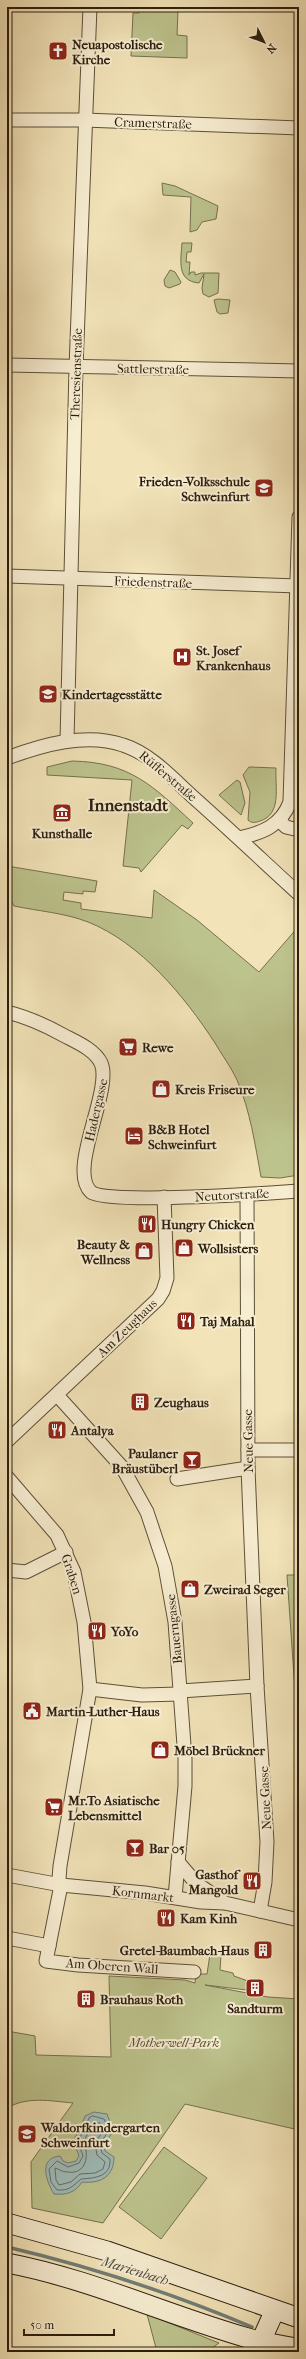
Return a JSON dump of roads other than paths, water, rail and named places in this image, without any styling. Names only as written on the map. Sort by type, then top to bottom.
[{"type":"main road","points":[[7,2223],[107,2251],[299,2318]]},
{"type":"main road","points":[[7,2263],[41,2269],[103,2288],[256,2347],[299,2349]]},
{"type":"main road","points":[[256,2347],[275,2310]]},
{"type":"street","name":"Theresienstraße","points":[[67,741],[70,688],[76,367],[84,120],[90,7]]},
{"type":"street","name":"Cramerstraße","points":[[7,120],[84,120],[299,128]]},
{"type":"street","name":"Sattlerstraße","points":[[7,365],[299,371]]},
{"type":"street","points":[[239,838],[257,834],[280,821],[290,802],[296,743],[299,517]]},
{"type":"street","name":"Friedenstraße","points":[[7,576],[72,580],[298,586]]},
{"type":"street","name":"Rüfferstraße","points":[[7,758],[49,744],[67,741],[122,744],[141,753],[159,766],[298,892]]},
{"type":"street","points":[[280,821],[286,827],[299,830]]},
{"type":"street","name":"Hadergasse","points":[[7,1012],[41,1023],[69,1038],[92,1052],[101,1063],[104,1080],[88,1138],[86,1158],[85,1176],[87,1186],[92,1192]]},
{"type":"street","name":"Neutorstraße","points":[[92,1192],[102,1197],[164,1197],[247,1195],[299,1191]]},
{"type":"street","name":"Neue Gasse","points":[[247,1195],[248,1468],[257,1686],[267,1860],[260,1911]]},
{"type":"street","name":"Am Zeughaus","points":[[7,1441],[128,1328],[163,1291],[167,1278],[164,1197]]},
{"type":"street","name":"Bauerngasse","points":[[56,1395],[114,1457],[135,1488],[147,1512],[165,1566],[172,1593],[180,1693],[185,1786],[175,1897]]},
{"type":"street","points":[[248,1450],[299,1450]]},
{"type":"street","points":[[177,1479],[248,1468]]},
{"type":"street","name":"Graben","points":[[7,1477],[52,1530],[66,1552],[74,1572],[82,1611],[90,1690],[59,1870],[61,1885]]},
{"type":"street","points":[[7,1570],[26,1572],[66,1552]]},
{"type":"street","points":[[90,1690],[142,1695],[257,1686]]},
{"type":"street","name":"Kornmarkt","points":[[178,1862],[196,1883],[225,1903]]},
{"type":"street","name":"Kornmarkt","points":[[7,1875],[61,1885],[175,1897],[200,1902],[225,1903],[299,1920]]},
{"type":"street","name":"Am Oberen Wall","points":[[61,1885],[46,1961],[78,1965],[194,1972]]},
{"type":"street","points":[[7,1938],[49,1946]]},
{"type":"water","points":[[94,2112],[107,2114],[111,2124],[112,2130],[110,2136],[104,2144],[105,2151],[114,2157],[112,2169],[109,2174],[100,2180],[95,2182],[82,2182],[73,2191],[62,2194],[54,2194],[48,2183],[46,2165],[53,2158],[60,2156],[63,2161],[68,2163],[76,2161],[79,2156],[74,2144],[75,2138],[85,2116]]},
{"type":"waterway","name":"Marienbach","points":[[7,2247],[101,2272],[162,2292],[252,2327]]},
{"type":"place","name":"Neuapostolische Kirche","points":[[58,51]]},
{"type":"place","name":"Frieden-Volksschule Schweinfurt","points":[[264,488]]},
{"type":"place","name":"St. Josef Krankenhaus","points":[[182,657]]},
{"type":"place","name":"Kindertagesstätte","points":[[48,694]]},
{"type":"place","name":"Kunsthalle","points":[[62,813]]},
{"type":"place","name":"Rewe","points":[[128,1047]]},
{"type":"place","name":"Kreis Friseure","points":[[161,1089]]},
{"type":"place","name":"B&B Hotel Schweinfurt","points":[[134,1136]]},
{"type":"place","name":"Hungry Chicken","points":[[147,1224]]},
{"type":"place","name":"Wollsisters","points":[[184,1248]]},
{"type":"place","name":"Beauty & Wellness","points":[[144,1251]]},
{"type":"place","name":"Taj Mahal","points":[[186,1321]]},
{"type":"place","name":"Zeughaus","points":[[140,1402]]},
{"type":"place","name":"Antalya","points":[[57,1430]]},
{"type":"place","name":"Paulaner Bräustüberl","points":[[192,1460]]},
{"type":"place","name":"Zweirad Seger","points":[[190,1589]]},
{"type":"place","name":"YoYo","points":[[97,1631]]},
{"type":"place","name":"Martin-Luther-Haus","points":[[32,1711]]},
{"type":"place","name":"Möbel Brückner","points":[[160,1750]]},
{"type":"place","name":"Mr.To Asiatische Lebensmittel","points":[[54,1807]]},
{"type":"place","name":"Bar 05","points":[[135,1848]]},
{"type":"place","name":"Gasthof Mangold","points":[[252,1881]]},
{"type":"place","name":"Kam Kinh","points":[[166,1918]]},
{"type":"place","name":"Gretel-Baumbach-Haus","points":[[263,1950]]},
{"type":"place","name":"Sandturm","points":[[255,1988]]},
{"type":"place","name":"Brauhaus Roth","points":[[86,1999]]},
{"type":"place","name":"Waldorfkindergarten Schweinfurt","points":[[27,2134]]},
{"type":"district","name":"Innenstadt","points":[[128,805]]},
{"type":"park label","name":"Motherwell-Park","points":[[174,2042]]}]
